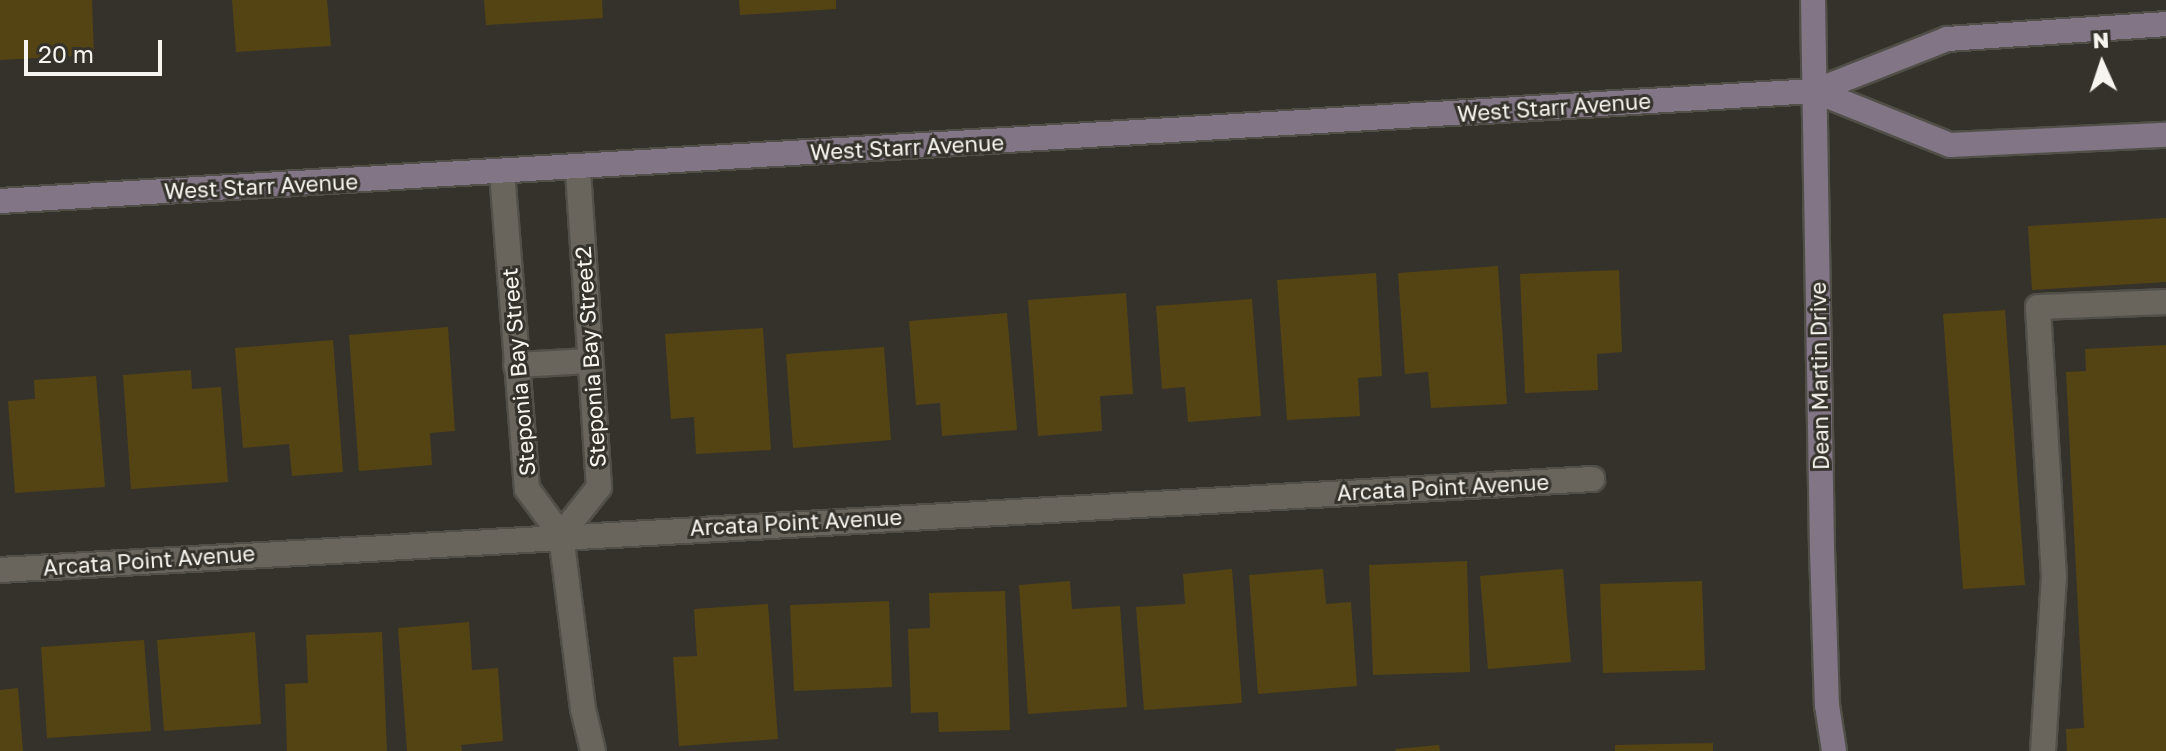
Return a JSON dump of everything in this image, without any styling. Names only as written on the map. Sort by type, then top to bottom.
[{"type":"main road","name":"Dean Martin Drive","points":[[1813,0],[1822,549],[1827,705],[1834,751]]},
{"type":"main road","name":"West Starr Avenue","points":[[0,201],[1815,91],[1947,39],[2166,24]]},
{"type":"main road","name":"West Starr Avenue","points":[[1815,91],[1950,145],[2166,135]]},
{"type":"street","name":"Steponia Bay Street2","points":[[561,535],[599,487],[578,167]]},
{"type":"street","name":"Steponia Bay Street","points":[[502,172],[527,489],[561,535],[583,709],[593,751]]},
{"type":"street","points":[[2043,751],[2054,577],[2038,307],[2166,302]]},
{"type":"street","points":[[516,365],[590,361]]},
{"type":"street","name":"Arcata Point Avenue","points":[[0,570],[561,535],[1592,479]]},
{"type":"building","points":[[0,0],[92,0],[94,55],[0,60]]},
{"type":"building","points":[[232,0],[327,0],[331,46],[236,52]]},
{"type":"building","points":[[484,0],[602,0],[603,18],[486,25]]},
{"type":"building","points":[[739,0],[836,0],[836,9],[740,15]]},
{"type":"building","points":[[2166,218],[2166,282],[2032,290],[2028,226]]},
{"type":"building","points":[[1498,266],[1507,404],[1431,408],[1428,372],[1405,374],[1398,273]]},
{"type":"building","points":[[1619,270],[1622,352],[1597,354],[1598,390],[1525,393],[1520,274]]},
{"type":"building","points":[[1376,273],[1382,376],[1358,378],[1360,416],[1287,420],[1277,280]]},
{"type":"building","points":[[1126,293],[1133,394],[1100,396],[1102,431],[1038,436],[1028,300]]},
{"type":"building","points":[[1252,299],[1261,416],[1188,422],[1185,387],[1162,389],[1156,306]]},
{"type":"building","points":[[2005,310],[2025,585],[1963,589],[1943,314]]},
{"type":"building","points":[[1007,313],[1017,430],[942,436],[940,403],[916,405],[909,321]]},
{"type":"building","points":[[448,327],[455,431],[430,433],[432,465],[359,471],[349,335]]},
{"type":"building","points":[[763,328],[771,450],[696,454],[694,417],[671,419],[665,334]]},
{"type":"building","points":[[333,340],[343,472],[292,476],[289,444],[243,448],[235,348]]},
{"type":"building","points":[[2166,345],[2166,751],[2067,751],[2066,729],[2084,728],[2066,372],[2086,371],[2085,349]]},
{"type":"building","points":[[884,347],[891,440],[793,448],[786,354]]},
{"type":"building","points":[[191,370],[192,389],[221,387],[228,482],[131,489],[123,375]]},
{"type":"building","points":[[96,376],[105,487],[15,493],[8,401],[35,399],[34,380]]},
{"type":"building","points":[[1467,561],[1470,672],[1373,675],[1369,565]]},
{"type":"building","points":[[1232,569],[1242,703],[1144,710],[1136,607],[1185,604],[1183,574]]},
{"type":"building","points":[[1323,569],[1326,604],[1351,602],[1357,686],[1258,694],[1249,575]]},
{"type":"building","points":[[1563,569],[1571,662],[1488,669],[1480,576]]},
{"type":"building","points":[[1070,581],[1072,609],[1120,606],[1127,707],[1028,714],[1019,585]]},
{"type":"building","points":[[1702,581],[1705,670],[1603,673],[1600,584]]},
{"type":"building","points":[[1005,591],[1010,730],[939,732],[938,712],[911,713],[908,629],[930,628],[929,593]]},
{"type":"building","points":[[889,601],[892,687],[794,691],[790,605]]},
{"type":"building","points":[[768,604],[778,739],[679,746],[673,657],[697,656],[694,609]]},
{"type":"building","points":[[469,622],[472,670],[498,668],[503,741],[461,745],[462,751],[407,751],[398,628]]},
{"type":"building","points":[[255,632],[261,724],[164,731],[157,640]]},
{"type":"building","points":[[382,632],[387,751],[287,751],[285,684],[308,683],[306,635]]},
{"type":"building","points":[[144,640],[151,731],[47,738],[41,647]]},
{"type":"building","points":[[18,688],[23,751],[0,751],[0,690]]},
{"type":"building","points":[[1713,743],[1713,751],[1615,751],[1615,745]]},
{"type":"building","points":[[1439,745],[1440,751],[1395,749]]}]
